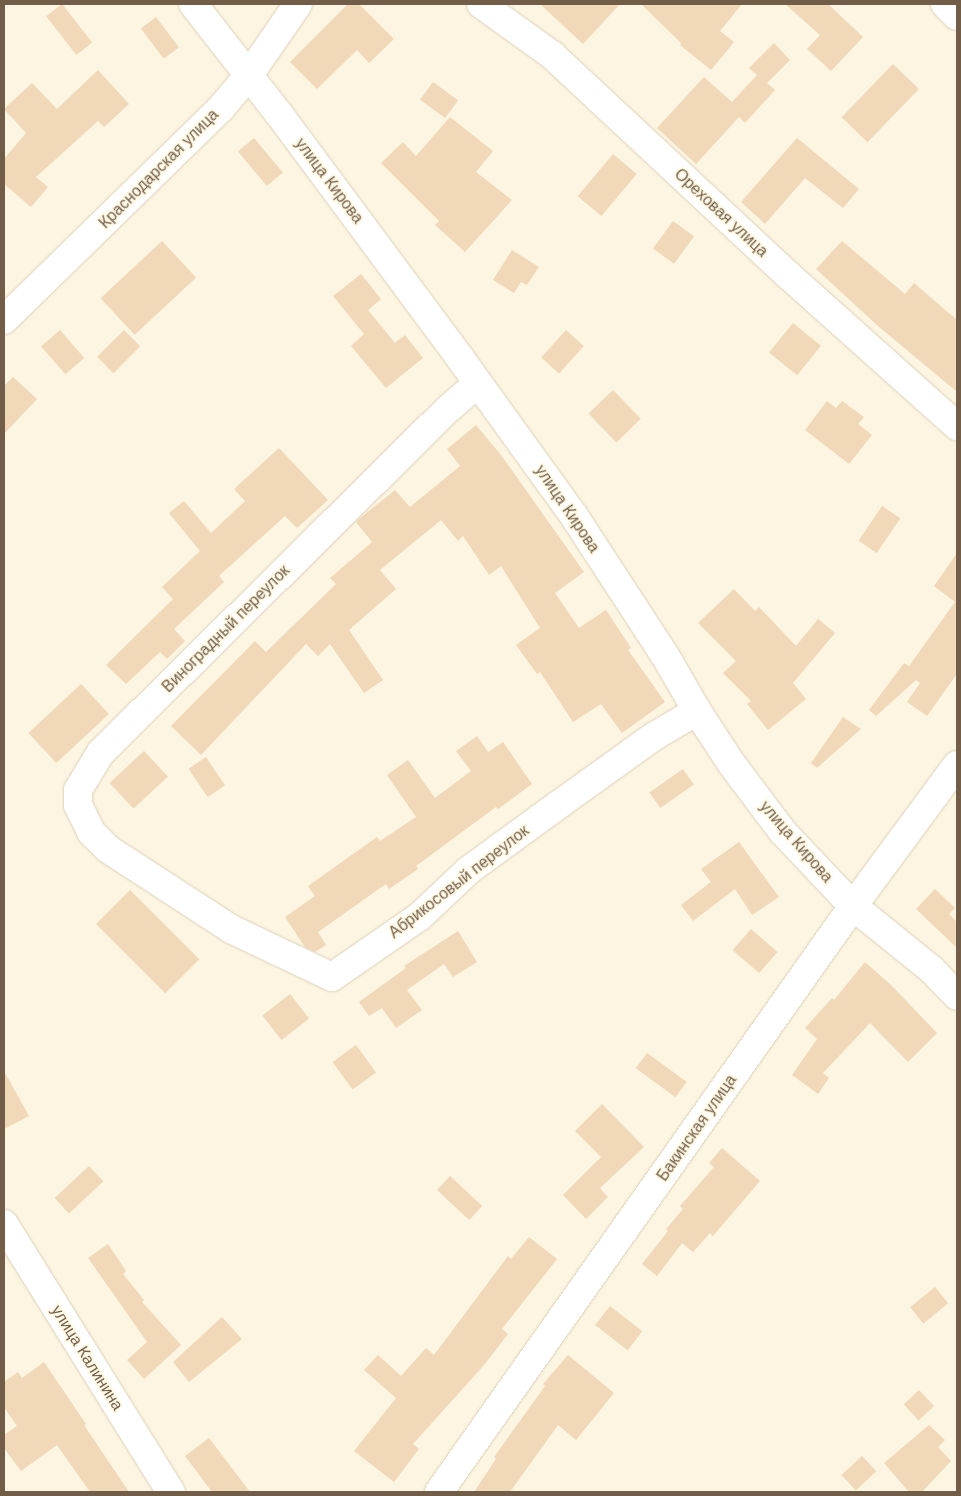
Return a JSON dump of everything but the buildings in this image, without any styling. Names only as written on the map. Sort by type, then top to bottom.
[{"type":"street","name":"улица Кирова","points":[[193,4],[249,75],[478,383],[574,516],[731,763],[782,830],[853,906],[932,970],[957,996]]},
{"type":"street","name":"Краснодарская улица","points":[[4,320],[214,115],[249,75],[298,4]]},
{"type":"street","name":"Ореховая улица","points":[[481,4],[552,55],[788,275],[957,426]]},
{"type":"street","points":[[945,4],[957,16]]},
{"type":"street","name":"Виноградный переулок","points":[[161,885],[108,849],[92,832],[81,814],[78,790],[90,767],[101,752],[448,409],[478,383]]},
{"type":"street","name":"Абрикосовый переулок","points":[[161,885],[231,929],[332,977],[419,916],[469,870],[530,825],[653,737],[697,711]]},
{"type":"street","name":"Бакинская улица","points":[[439,1492],[853,906],[957,765]]},
{"type":"street","name":"улица Калинина","points":[[4,1224],[171,1492]]}]
